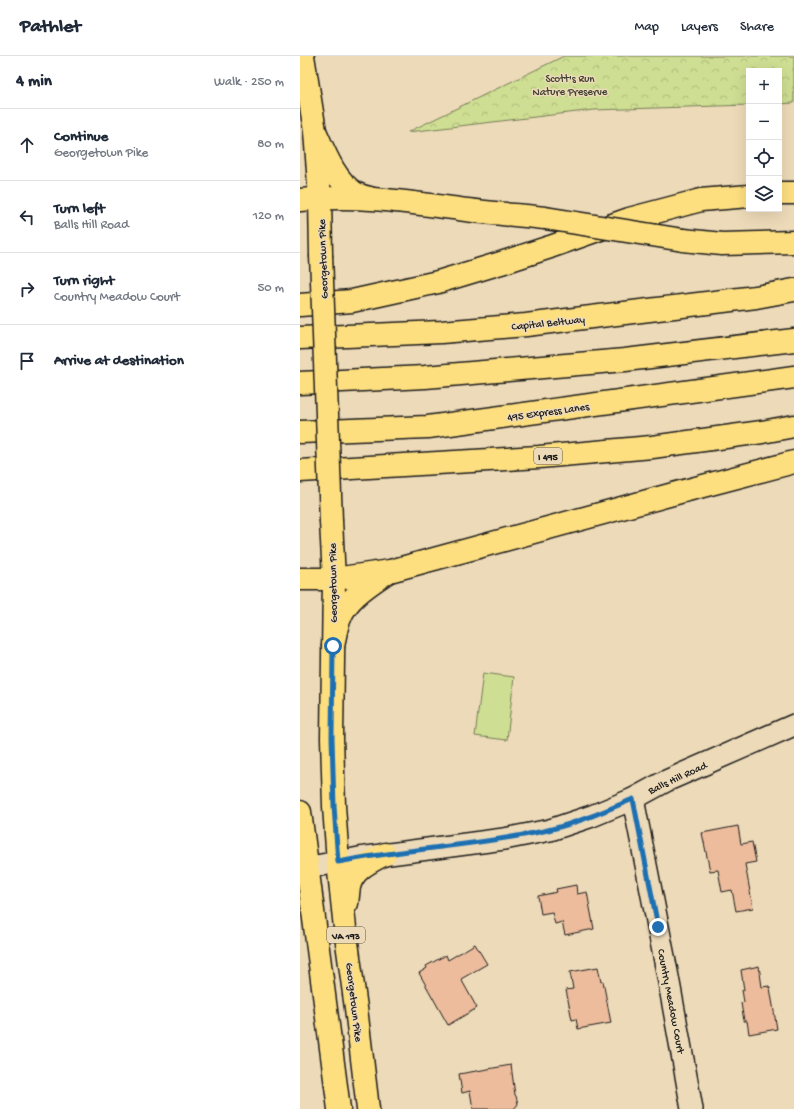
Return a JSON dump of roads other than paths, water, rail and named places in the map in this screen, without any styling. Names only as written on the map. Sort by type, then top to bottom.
[{"type":"main road","name":"Georgetown Pike","points":[[303,56],[315,131],[310,199],[322,255],[334,579],[332,745],[334,806],[345,928],[368,1109]]},
{"type":"main road","points":[[315,131],[327,158],[341,180],[355,193],[373,199]]},
{"type":"main road","points":[[782,193],[794,193]]},
{"type":"main road","points":[[300,305],[352,301],[438,282],[501,264],[629,219],[701,200],[746,196]]},
{"type":"main road","points":[[310,199],[391,200],[483,212],[545,218],[682,240],[722,244],[794,242]]},
{"type":"main road","name":"Capital Beltway","points":[[300,338],[441,332],[526,325],[794,290]]},
{"type":"main road","points":[[300,383],[425,377],[625,360],[794,340]]},
{"type":"main road","name":"495 Express Lanes","points":[[300,432],[428,427],[794,377]]},
{"type":"main road","name":"I 495","points":[[300,471],[539,457],[644,448],[762,432],[794,426]]},
{"type":"main road","points":[[300,579],[334,579],[390,571],[684,490],[794,462]]},
{"type":"main road","points":[[333,646],[340,618],[348,604],[362,590],[390,571]]},
{"type":"main road","name":"VA 193","points":[[300,812],[303,868],[339,1109]]},
{"type":"main road","points":[[345,928],[349,887],[352,880],[360,869],[366,864],[385,854]]},
{"type":"street","name":"Balls Hill Road","points":[[303,868],[385,854],[504,839],[550,830],[592,816],[633,799],[666,781],[794,725]]},
{"type":"street","name":"Country Meadow Court","points":[[633,799],[692,1109]]},
{"type":"park label","name":"Scott's Run Nature Preserve","points":[[570,84]]}]
